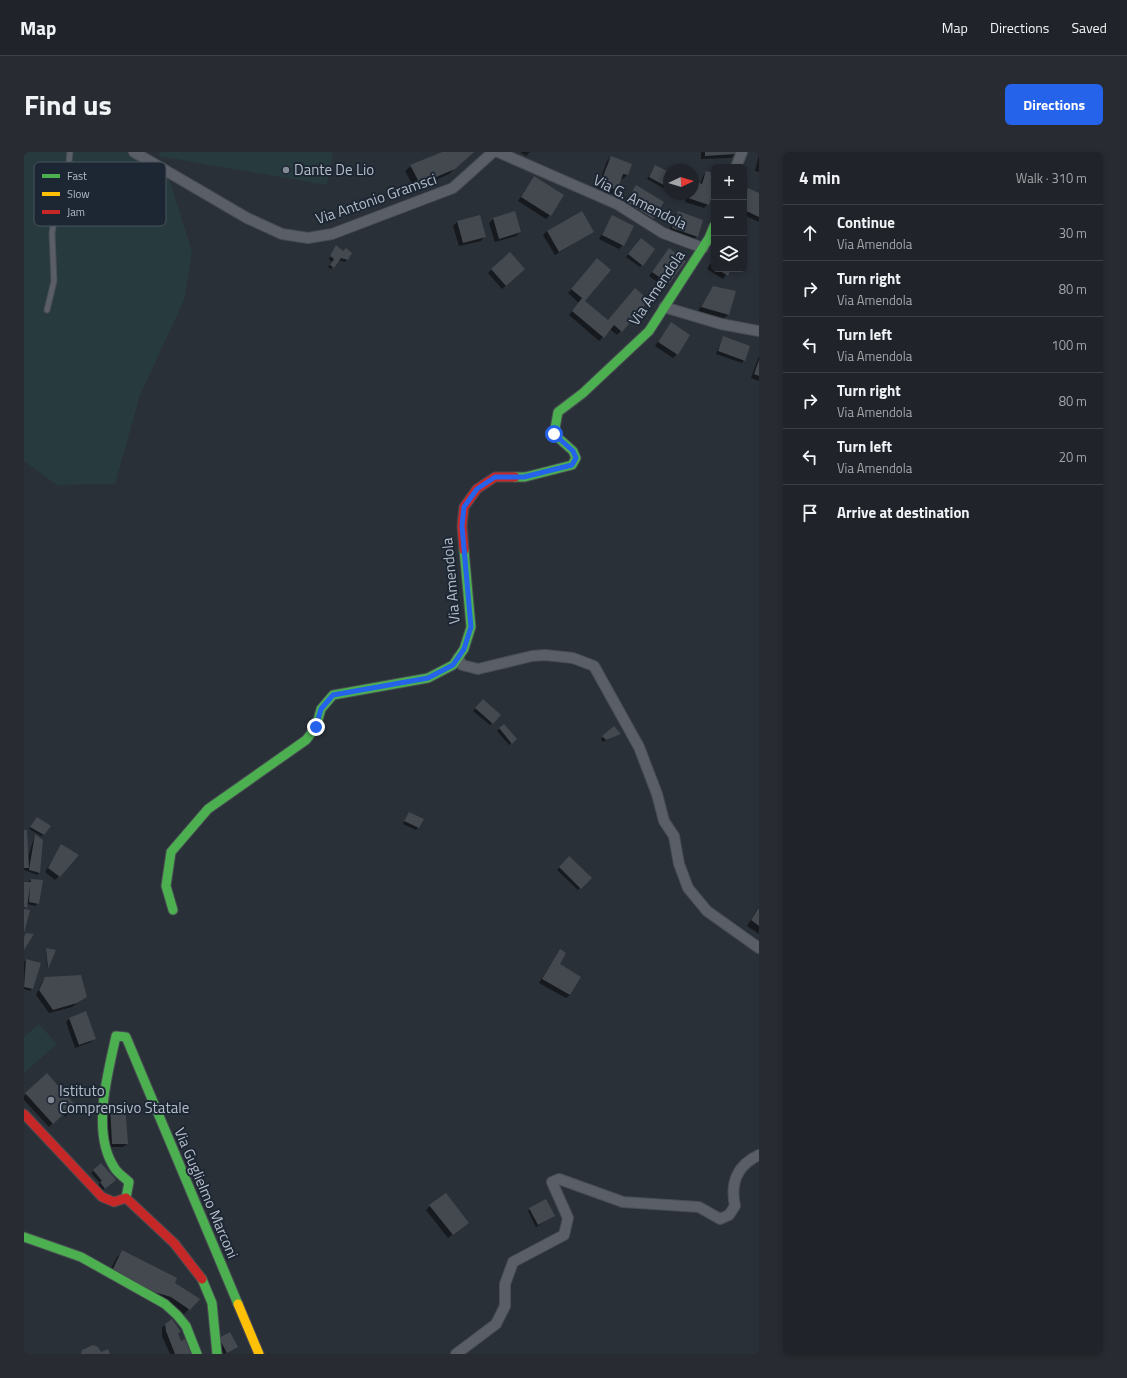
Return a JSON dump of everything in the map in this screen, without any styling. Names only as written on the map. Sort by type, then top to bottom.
[{"type":"street","name":"Via Antonio Gramsci","points":[[134,152],[151,162]]},
{"type":"street","name":"Via Antonio Gramsci","points":[[166,171],[247,218],[282,234],[308,238],[332,234],[454,188],[493,152]]},
{"type":"street","name":"Via G. Amendola","points":[[498,152],[617,204],[663,233],[702,248]]},
{"type":"street","points":[[737,164],[742,152]]},
{"type":"street","name":"Via Amendola","points":[[173,910],[166,886],[171,852],[208,809],[306,740],[316,727],[321,709],[333,695],[428,678],[453,665],[464,649],[471,627],[462,526],[464,507],[477,489],[495,477],[524,477],[572,465],[576,458],[573,451],[554,434],[558,412],[583,393],[649,331],[711,232]]},
{"type":"street","points":[[664,307],[721,324],[759,331]]},
{"type":"street","points":[[458,658],[462,665],[478,669],[532,656],[573,658],[594,666],[639,747],[657,794],[664,820],[674,836],[679,864],[688,888],[707,911],[759,948]]},
{"type":"street","name":"Via Guglielmo Marconi","points":[[126,1198],[129,1182],[112,1166],[103,1131],[103,1098],[116,1036],[126,1037],[258,1350]]},
{"type":"street","points":[[24,1114],[102,1197],[114,1202],[126,1198],[159,1226],[195,1268],[210,1295],[218,1354]]},
{"type":"street","points":[[456,1354],[496,1324],[505,1306],[505,1284],[513,1262],[564,1235],[568,1218],[552,1182],[559,1179],[623,1202],[699,1207],[720,1219],[729,1215],[735,1206],[733,1182],[739,1169],[750,1159],[759,1155]]},
{"type":"street","points":[[24,1237],[81,1258],[165,1304],[178,1314],[185,1324],[197,1354]]},
{"type":"lane","points":[[69,162],[70,152]]},
{"type":"lane","points":[[47,310],[54,282],[52,233],[53,226]]},
{"type":"green space","points":[[24,152],[134,152],[150,162],[34,162],[34,226],[166,226],[166,171],[192,252],[184,300],[140,395],[115,484],[57,485],[24,461]]},
{"type":"green space","name":"Dante De Lio","points":[[160,152],[333,152],[327,185],[159,156]]},
{"type":"green space","points":[[39,1024],[57,1044],[24,1073],[24,1037]]},
{"type":"building","points":[[442,152],[474,152],[455,169],[420,184],[410,165]]},
{"type":"building","points":[[705,152],[736,152],[736,154],[705,156]]},
{"type":"building","points":[[611,156],[632,164],[628,175],[623,174],[617,190],[600,184]]},
{"type":"building","points":[[655,165],[663,169],[663,185],[649,177]]},
{"type":"building","points":[[706,171],[711,172],[711,199],[709,205],[694,200],[699,200],[699,183],[702,184]]},
{"type":"building","points":[[534,176],[564,195],[551,216],[521,197]]},
{"type":"building","points":[[636,185],[664,202],[653,219],[626,202]]},
{"type":"building","points":[[748,188],[759,193],[759,217],[747,211]]},
{"type":"building","points":[[515,211],[521,232],[499,239],[493,218]]},
{"type":"building","points":[[582,211],[594,232],[559,252],[547,231]]},
{"type":"building","points":[[678,211],[703,220],[698,237],[672,228]]},
{"type":"building","points":[[480,215],[486,237],[463,243],[457,221]]},
{"type":"building","points":[[612,215],[634,226],[624,246],[602,235]]},
{"type":"building","points":[[641,238],[655,249],[643,266],[628,254]]},
{"type":"building","points":[[336,245],[343,251],[346,248],[352,253],[348,260],[341,258],[334,268],[330,265],[334,259],[330,256]]},
{"type":"building","points":[[669,248],[686,261],[669,284],[652,272]]},
{"type":"building","points":[[510,252],[525,269],[506,286],[491,269]]},
{"type":"building","points":[[597,258],[611,270],[585,301],[608,320],[635,288],[649,300],[622,332],[614,325],[604,338],[572,311],[582,298],[571,289]]},
{"type":"building","points":[[722,272],[730,272],[728,276]]},
{"type":"building","points":[[713,286],[736,291],[729,315],[701,307]]},
{"type":"building","points":[[671,322],[690,335],[678,355],[658,342]]},
{"type":"building","points":[[723,336],[750,346],[745,361],[718,351]]},
{"type":"building","points":[[759,360],[759,376],[754,374]]},
{"type":"building","points":[[483,699],[501,715],[493,724],[475,708]]},
{"type":"building","points":[[504,724],[517,739],[512,744],[499,728]]},
{"type":"building","points":[[614,726],[621,734],[606,740],[602,736]]},
{"type":"building","points":[[409,812],[424,819],[419,828],[404,821]]},
{"type":"building","points":[[37,817],[51,826],[44,835],[30,827]]},
{"type":"building","points":[[24,830],[27,830],[29,868],[24,868]]},
{"type":"building","points":[[35,834],[43,840],[40,873],[29,870]]},
{"type":"building","points":[[61,844],[79,855],[60,877],[48,868]]},
{"type":"building","points":[[569,856],[592,878],[581,889],[559,867]]},
{"type":"building","points":[[31,879],[43,880],[39,904],[29,902],[30,886],[27,908],[24,907],[24,882],[31,882]]},
{"type":"building","points":[[759,907],[759,926],[751,920]]},
{"type":"building","points":[[24,909],[30,910],[24,933]]},
{"type":"building","points":[[26,933],[34,934],[24,950],[24,937]]},
{"type":"building","points":[[46,948],[56,950],[48,969]]},
{"type":"building","points":[[560,949],[566,953],[560,964],[581,977],[570,995],[542,979]]},
{"type":"building","points":[[26,959],[41,963],[33,989],[24,987]]},
{"type":"building","points":[[81,975],[87,997],[77,1003],[53,1010],[39,990],[45,977]]},
{"type":"building","points":[[86,1011],[96,1039],[79,1045],[69,1018]]},
{"type":"building","name":"Istituto Comprensivo Statale","points":[[47,1073],[77,1107],[70,1114],[67,1111],[53,1124],[25,1093]]},
{"type":"building","points":[[125,1104],[128,1144],[112,1144],[110,1106]]},
{"type":"building","points":[[101,1163],[116,1180],[105,1189],[100,1182],[102,1181],[93,1170]]},
{"type":"building","points":[[446,1193],[469,1223],[453,1235],[429,1205]]},
{"type":"building","points":[[546,1199],[555,1216],[538,1225],[529,1208]]},
{"type":"building","points":[[122,1250],[177,1278],[175,1283],[200,1299],[190,1310],[171,1297],[154,1292],[113,1269]]},
{"type":"building","points":[[172,1319],[181,1332],[178,1333],[181,1341],[185,1339],[191,1354],[175,1354],[166,1331],[165,1324]]},
{"type":"building","points":[[230,1332],[238,1347],[227,1353],[219,1338]]},
{"type":"building","points":[[93,1345],[98,1347],[101,1352],[108,1349],[110,1354],[81,1354],[82,1350]]},
{"type":"traffic: fast","points":[[515,477],[525,477],[572,465],[576,458],[573,451],[554,434],[558,412],[583,393],[649,331],[711,233]]},
{"type":"traffic: fast","points":[[173,910],[166,886],[171,852],[208,809],[306,740],[316,727],[321,709],[333,695],[428,678],[453,665],[464,649],[471,627],[464,550]]},
{"type":"traffic: fast","points":[[126,1198],[129,1182],[115,1169],[107,1153],[103,1137],[103,1102],[116,1036],[126,1037],[238,1304]]},
{"type":"traffic: fast","points":[[24,1237],[81,1257],[165,1304],[186,1326],[197,1354]]},
{"type":"traffic: fast","points":[[202,1279],[212,1303],[217,1354]]},
{"type":"traffic: slow","points":[[238,1304],[259,1354]]},
{"type":"traffic: jam","points":[[464,550],[462,526],[464,507],[477,489],[495,477],[515,477]]},
{"type":"traffic: jam","points":[[24,1114],[102,1197],[114,1202],[126,1198]]},
{"type":"traffic: jam","points":[[126,1198],[174,1243],[202,1279]]},
{"type":"place","name":"Dante De Lio","points":[[286,170]]},
{"type":"place","name":"Istituto Comprensivo Statale","points":[[51,1100]]},
{"type":"route","points":[[316,727],[321,709],[333,695],[428,678],[453,665],[464,649],[471,627],[462,526],[464,507],[477,489],[495,477],[524,477],[572,465],[576,458],[573,451],[554,434]]}]
